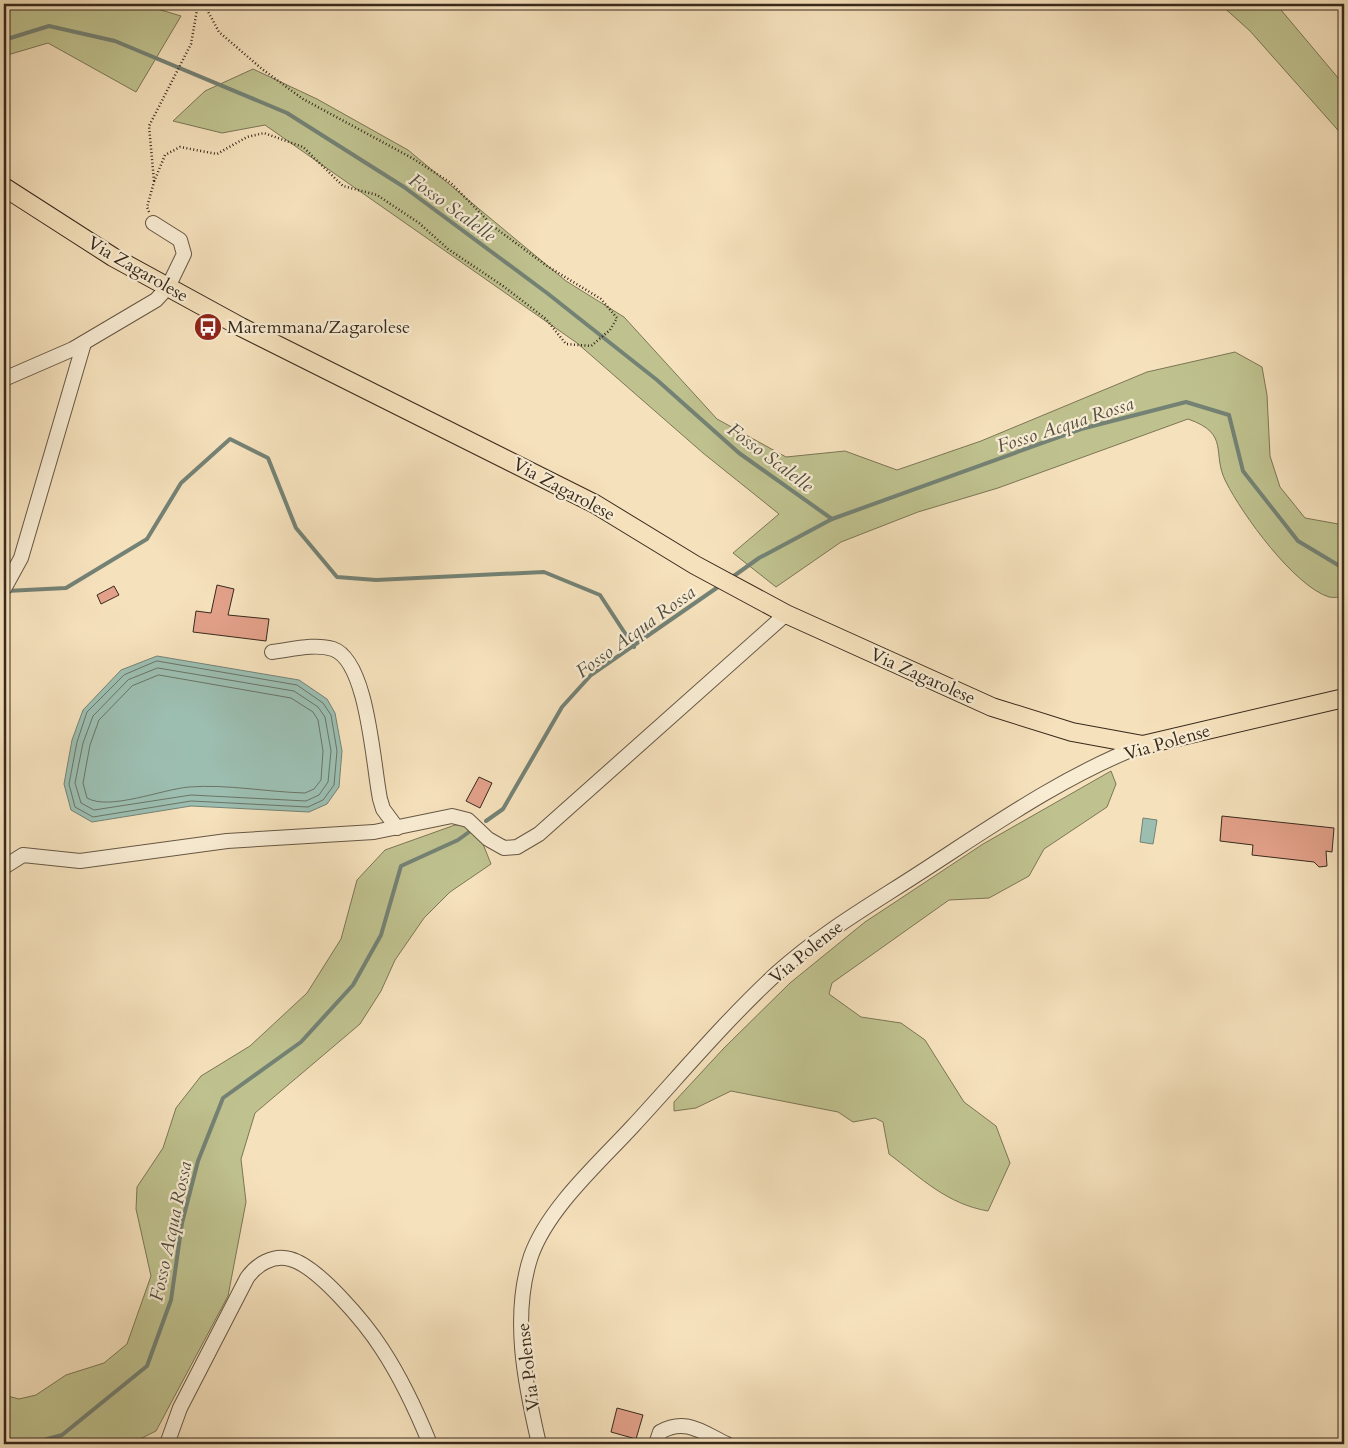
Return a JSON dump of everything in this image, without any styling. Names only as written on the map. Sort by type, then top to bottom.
[{"type":"main road","name":"Via Zagarolese","points":[[4,187],[113,257],[241,327],[595,504],[695,565],[786,614],[992,707],[1072,732],[1143,746]]},
{"type":"main road","name":"Via Polense","points":[[1143,746],[1344,698]]},
{"type":"street","points":[[4,379],[84,343],[156,300],[168,287],[180,267],[184,254],[180,240],[153,223]]},
{"type":"street","points":[[4,589],[21,558],[84,343]]},
{"type":"street","points":[[4,868],[23,855],[80,861],[227,841],[396,828],[458,816],[468,820],[488,839],[504,848],[523,844],[553,821],[786,614]]},
{"type":"street","points":[[272,652],[326,647],[338,650],[347,657],[353,668],[368,720],[380,799],[383,809],[396,828]]},
{"type":"street","name":"Via Polense","points":[[540,1444],[523,1356],[522,1316],[524,1289],[532,1253],[538,1241],[579,1184],[748,1001],[803,951],[852,916],[1011,813],[1109,760],[1143,746]]},
{"type":"street","points":[[167,1444],[180,1408],[247,1278],[252,1271],[264,1262],[283,1258],[294,1260],[311,1272],[347,1305],[364,1325],[396,1372],[430,1444]]},
{"type":"street","points":[[656,1444],[660,1432],[670,1426],[687,1425],[727,1444]]},
{"type":"path","points":[[154,182],[149,126],[191,44],[198,4]]},
{"type":"path","points":[[153,223],[147,207],[154,182],[165,155],[180,147],[217,154],[247,137],[264,133],[304,147],[343,186],[376,195],[419,223],[448,249],[503,286],[546,319],[566,344],[591,346],[610,330],[616,318],[601,299],[547,266],[494,227],[451,182],[412,158],[304,99],[262,69],[219,32],[204,4]]},
{"type":"green space","points":[[4,4],[141,4],[181,16],[136,92],[48,43],[4,56]]},
{"type":"green space","points":[[1220,4],[1276,4],[1344,85],[1344,137],[1250,31]]},
{"type":"green space","points":[[253,69],[317,99],[408,150],[566,281],[624,317],[717,419],[786,457],[845,451],[897,470],[981,441],[1147,372],[1235,352],[1262,367],[1267,395],[1270,456],[1280,487],[1305,518],[1344,525],[1344,597],[1329,597],[1315,590],[1300,579],[1270,547],[1256,530],[1226,482],[1215,438],[1210,431],[1188,419],[998,488],[918,512],[841,542],[776,587],[733,553],[779,514],[703,453],[577,343],[265,125],[222,133],[173,121],[205,91]]},
{"type":"green space","points":[[1111,771],[1116,784],[1107,807],[1044,849],[1029,876],[989,898],[949,900],[832,983],[829,994],[861,1017],[901,1023],[925,1040],[964,1102],[996,1126],[1010,1163],[988,1211],[973,1208],[947,1196],[889,1154],[883,1122],[875,1118],[853,1122],[838,1112],[731,1091],[696,1108],[674,1111],[674,1102],[724,1048],[790,983],[865,922],[983,844]]},
{"type":"green space","points":[[455,825],[468,825],[481,839],[491,864],[450,892],[424,918],[395,960],[381,991],[360,1024],[255,1113],[241,1159],[246,1202],[228,1296],[156,1431],[130,1444],[4,1444],[4,1395],[19,1399],[36,1395],[66,1375],[104,1363],[127,1344],[151,1276],[136,1209],[137,1187],[163,1148],[176,1108],[201,1076],[250,1046],[307,993],[341,939],[357,880],[385,850]]},
{"type":"water","points":[[157,656],[299,680],[327,699],[335,713],[342,751],[339,787],[327,804],[309,812],[191,806],[92,822],[71,810],[64,784],[72,740],[83,710],[121,670]]},
{"type":"water","points":[[1143,818],[1157,820],[1153,844],[1140,842]]},
{"type":"building","points":[[217,585],[234,589],[228,615],[269,619],[266,641],[193,632],[196,611],[211,613]]},
{"type":"building","points":[[114,586],[119,595],[101,604],[97,595]]},
{"type":"building","points":[[479,777],[492,783],[480,808],[466,801]]},
{"type":"building","points":[[1222,816],[1334,828],[1332,852],[1326,851],[1327,866],[1319,867],[1314,862],[1252,855],[1253,845],[1220,841]]},
{"type":"building","points":[[617,1408],[643,1415],[636,1439],[611,1432]]},
{"type":"waterway","name":"Fosso Scalelle","points":[[4,40],[49,26],[115,41],[287,113],[404,187],[547,293],[657,380],[739,453],[832,519]]},
{"type":"waterway","name":"Fosso Acqua Rossa","points":[[731,578],[759,558],[832,519],[1081,429],[1186,402],[1229,415],[1243,471],[1298,541],[1338,565],[1344,562]]},
{"type":"waterway","points":[[6,591],[66,588],[147,539],[181,483],[230,439],[268,458],[296,528],[337,577],[376,580],[544,572],[600,595],[634,647]]},
{"type":"waterway","name":"Fosso Acqua Rossa","points":[[486,821],[503,809],[562,707],[591,675],[718,587]]},
{"type":"waterway","name":"Fosso Acqua Rossa","points":[[29,1444],[62,1435],[147,1366],[171,1300],[182,1223],[198,1161],[223,1098],[301,1042],[353,985],[381,935],[401,866],[458,840],[469,832]]},
{"type":"place","name":"Maremmana/Zagarolese","points":[[208,327]]}]
